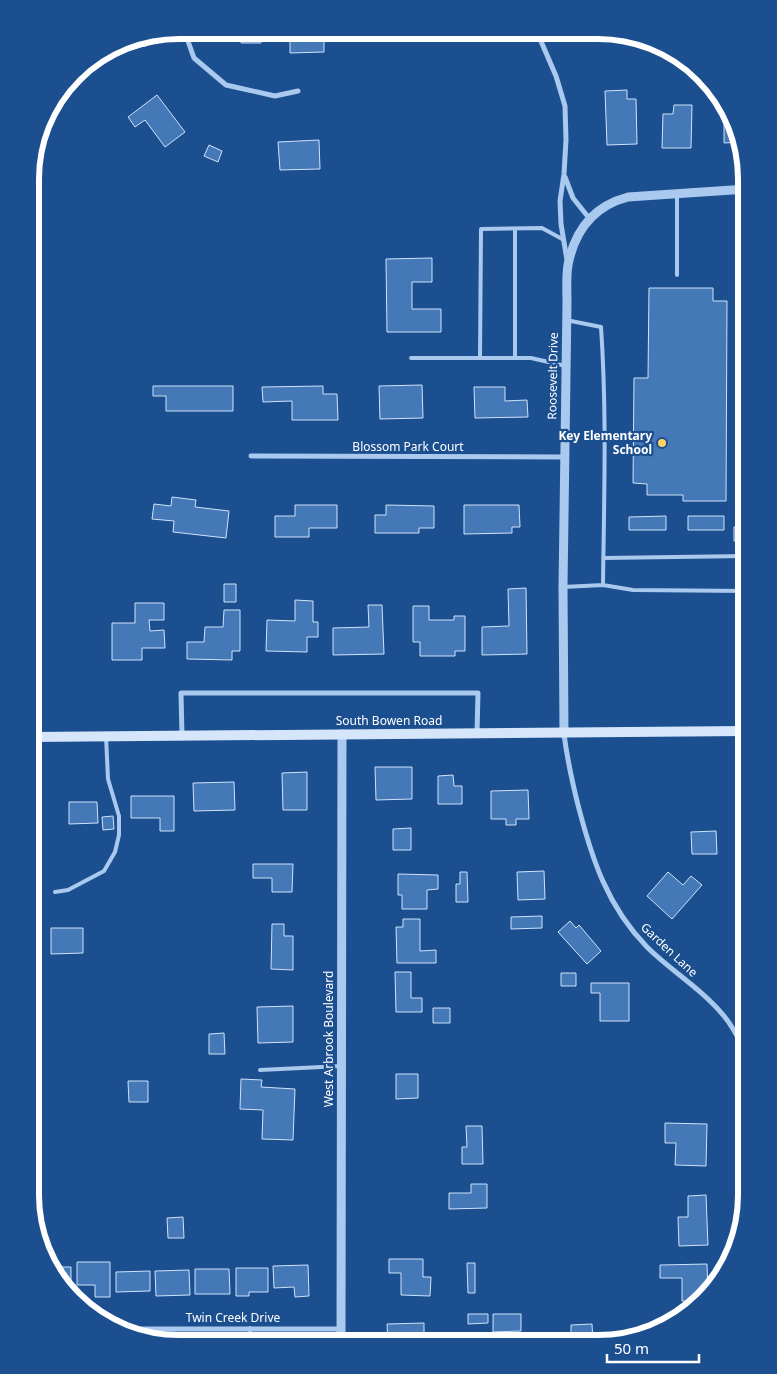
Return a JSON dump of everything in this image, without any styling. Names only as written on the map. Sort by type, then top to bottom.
[{"type":"main road","name":"South Bowen Road","points":[[39,737],[738,731]]},
{"type":"street","points":[[187,39],[194,58],[226,85],[275,96],[298,91]]},
{"type":"street","points":[[540,39],[556,76],[564,106],[566,140],[560,201],[561,231],[568,265]]},
{"type":"street","points":[[564,174],[573,198],[589,218]]},
{"type":"street","name":"Roosevelt Drive","points":[[564,734],[563,587],[566,320],[568,265],[575,242],[589,218],[614,201],[628,197],[738,190]]},
{"type":"street","name":"Blossom Park Court","points":[[251,456],[565,458]]},
{"type":"street","points":[[182,736],[181,693],[478,692],[477,734]]},
{"type":"street","name":"West Arbrook Boulevard","points":[[341,1335],[342,734]]},
{"type":"street","name":"Garden Lane","points":[[564,734],[566,754],[591,852],[601,879],[614,904],[633,931],[649,948],[723,1015],[738,1036]]},
{"type":"street","name":"Twin Creek Drive","points":[[139,1329],[341,1329]]},
{"type":"street","points":[[156,1329],[156,1333]]},
{"type":"lane","points":[[677,194],[677,275]]},
{"type":"lane","points":[[480,358],[481,229],[542,228],[564,240]]},
{"type":"lane","points":[[515,229],[515,358]]},
{"type":"lane","points":[[566,320],[601,327],[604,369],[602,585]]},
{"type":"lane","points":[[411,358],[531,358],[566,366]]},
{"type":"lane","points":[[603,558],[738,556]]},
{"type":"lane","points":[[563,587],[602,585],[633,590],[738,591]]},
{"type":"lane","points":[[55,892],[68,890],[104,871],[115,852],[119,835],[119,816],[108,779],[106,736]]},
{"type":"lane","points":[[260,1070],[342,1066]]},
{"type":"lane","points":[[250,1328],[250,1335]]},
{"type":"building","points":[[241,39],[261,39],[261,43],[241,43]]},
{"type":"building","points":[[290,39],[324,39],[324,52],[290,53]]},
{"type":"building","points":[[146,43],[146,46],[130,48]]},
{"type":"building","points":[[627,90],[627,99],[636,99],[637,144],[607,145],[605,91]]},
{"type":"building","points":[[157,95],[185,132],[165,147],[145,120],[135,127],[128,117]]},
{"type":"building","points":[[674,105],[692,105],[691,148],[662,148],[663,114],[673,114]]},
{"type":"building","points":[[724,117],[733,142],[724,143]]},
{"type":"building","points":[[319,140],[320,169],[280,170],[278,142]]},
{"type":"building","points":[[209,145],[222,151],[218,162],[204,156]]},
{"type":"building","points":[[432,258],[432,282],[412,282],[412,309],[441,309],[441,332],[387,332],[386,259]]},
{"type":"building","points":[[649,288],[713,288],[713,301],[727,301],[726,501],[683,501],[683,495],[647,495],[647,484],[633,483],[634,378],[648,378]]},
{"type":"building","points":[[422,385],[423,418],[380,419],[379,386]]},
{"type":"building","points":[[153,386],[233,386],[233,411],[166,411],[166,396],[153,396]]},
{"type":"building","points":[[323,386],[323,394],[337,394],[338,420],[292,420],[292,401],[263,402],[262,387]]},
{"type":"building","points":[[474,387],[505,387],[505,401],[527,400],[528,417],[475,418]]},
{"type":"building","points":[[172,497],[196,500],[195,507],[229,511],[226,538],[173,532],[174,521],[152,519],[154,504],[171,506]]},
{"type":"building","points":[[295,505],[337,505],[337,528],[309,528],[309,537],[275,537],[275,516],[295,516]]},
{"type":"building","points":[[386,505],[434,506],[434,528],[419,528],[419,533],[375,533],[375,515],[386,515]]},
{"type":"building","points":[[464,505],[519,505],[520,527],[512,527],[512,533],[464,534]]},
{"type":"building","points":[[666,516],[666,530],[629,530],[629,517]]},
{"type":"building","points":[[688,516],[724,516],[724,530],[688,530]]},
{"type":"building","points":[[734,527],[738,527],[738,541],[734,541]]},
{"type":"building","points":[[224,584],[236,584],[236,602],[224,602]]},
{"type":"building","points":[[526,588],[527,654],[482,655],[482,627],[509,626],[508,589]]},
{"type":"building","points":[[295,600],[313,601],[313,622],[318,622],[318,637],[307,637],[307,652],[266,651],[267,620],[295,621]]},
{"type":"building","points":[[135,603],[164,603],[164,620],[149,620],[150,631],[164,630],[165,648],[142,648],[142,660],[112,660],[112,623],[135,623]]},
{"type":"building","points":[[368,605],[382,605],[384,654],[333,655],[333,628],[369,627]]},
{"type":"building","points":[[413,606],[429,606],[429,620],[454,620],[454,616],[465,616],[465,651],[455,651],[455,656],[420,656],[420,642],[413,642]]},
{"type":"building","points":[[224,610],[240,610],[240,651],[232,651],[232,660],[187,659],[187,642],[204,642],[205,627],[223,627]]},
{"type":"building","points":[[375,767],[412,767],[412,799],[376,800]]},
{"type":"building","points":[[307,772],[307,810],[283,810],[282,773]]},
{"type":"building","points":[[453,775],[454,786],[462,786],[462,804],[438,804],[438,776]]},
{"type":"building","points":[[234,782],[235,810],[194,811],[193,783]]},
{"type":"building","points":[[528,790],[529,819],[516,819],[516,825],[506,825],[506,819],[491,819],[491,791]]},
{"type":"building","points":[[131,796],[174,796],[174,831],[160,831],[160,818],[131,818]]},
{"type":"building","points":[[69,802],[97,802],[98,823],[69,824]]},
{"type":"building","points":[[113,816],[114,829],[103,830],[102,817]]},
{"type":"building","points":[[411,828],[411,850],[393,850],[393,829]]},
{"type":"building","points":[[716,831],[717,854],[692,854],[691,832]]},
{"type":"building","points":[[253,864],[293,864],[292,892],[272,892],[272,878],[253,878]]},
{"type":"building","points":[[544,871],[545,899],[518,900],[517,872]]},
{"type":"building","points":[[460,872],[467,872],[468,902],[456,902],[456,884],[460,884]]},
{"type":"building","points":[[668,872],[683,885],[691,876],[702,885],[672,919],[647,896]]},
{"type":"building","points":[[398,874],[438,875],[438,889],[427,890],[427,909],[402,909],[402,895],[398,895]]},
{"type":"building","points":[[542,916],[542,928],[511,929],[511,917]]},
{"type":"building","points":[[403,919],[420,919],[420,951],[436,950],[436,963],[397,963],[396,927],[403,927]]},
{"type":"building","points":[[570,921],[576,928],[579,925],[601,951],[587,964],[558,932]]},
{"type":"building","points":[[272,924],[284,924],[284,936],[293,936],[293,970],[271,969]]},
{"type":"building","points":[[51,928],[83,928],[83,953],[51,954]]},
{"type":"building","points":[[395,972],[411,972],[411,998],[422,998],[422,1012],[396,1012]]},
{"type":"building","points":[[561,973],[576,973],[576,986],[561,986]]},
{"type":"building","points":[[591,983],[629,983],[629,1021],[600,1021],[600,993],[591,993]]},
{"type":"building","points":[[293,1006],[293,1042],[258,1043],[257,1007]]},
{"type":"building","points":[[433,1008],[450,1008],[450,1023],[433,1023]]},
{"type":"building","points":[[224,1033],[225,1054],[209,1054],[209,1034]]},
{"type":"building","points":[[396,1074],[418,1074],[418,1098],[396,1099]]},
{"type":"building","points":[[241,1079],[262,1080],[261,1087],[295,1089],[293,1140],[262,1139],[263,1110],[240,1109]]},
{"type":"building","points":[[128,1081],[148,1081],[148,1102],[129,1102]]},
{"type":"building","points":[[665,1123],[707,1124],[706,1166],[675,1165],[676,1143],[665,1143]]},
{"type":"building","points":[[466,1126],[482,1126],[483,1164],[462,1164],[462,1147],[467,1147]]},
{"type":"building","points":[[471,1184],[487,1184],[487,1208],[449,1209],[449,1193],[471,1193]]},
{"type":"building","points":[[706,1195],[708,1245],[679,1246],[678,1217],[688,1217],[688,1196]]},
{"type":"building","points":[[183,1217],[184,1238],[168,1238],[167,1218]]},
{"type":"building","points":[[389,1259],[423,1259],[423,1277],[431,1277],[430,1296],[401,1295],[401,1273],[389,1273]]},
{"type":"building","points":[[77,1262],[110,1262],[110,1297],[95,1297],[95,1285],[77,1285]]},
{"type":"building","points":[[467,1263],[475,1263],[475,1293],[468,1293]]},
{"type":"building","points":[[707,1264],[708,1282],[689,1301],[682,1301],[682,1278],[660,1278],[660,1265]]},
{"type":"building","points":[[308,1265],[309,1296],[295,1297],[294,1287],[274,1288],[273,1266]]},
{"type":"building","points":[[59,1267],[71,1267],[71,1285]]},
{"type":"building","points":[[236,1268],[268,1268],[268,1292],[249,1292],[249,1296],[236,1296]]},
{"type":"building","points":[[195,1269],[229,1269],[230,1294],[195,1294]]},
{"type":"building","points":[[189,1270],[190,1295],[156,1296],[155,1271]]},
{"type":"building","points":[[150,1271],[150,1291],[116,1292],[116,1272]]},
{"type":"building","points":[[468,1314],[488,1314],[488,1323],[468,1324]]},
{"type":"building","points":[[493,1314],[521,1314],[521,1331],[493,1332]]},
{"type":"building","points":[[424,1323],[424,1335],[388,1335],[387,1324]]},
{"type":"building","points":[[592,1324],[593,1335],[571,1335],[571,1325]]},
{"type":"place","name":"Key Elementary School","points":[[662,443]]}]
